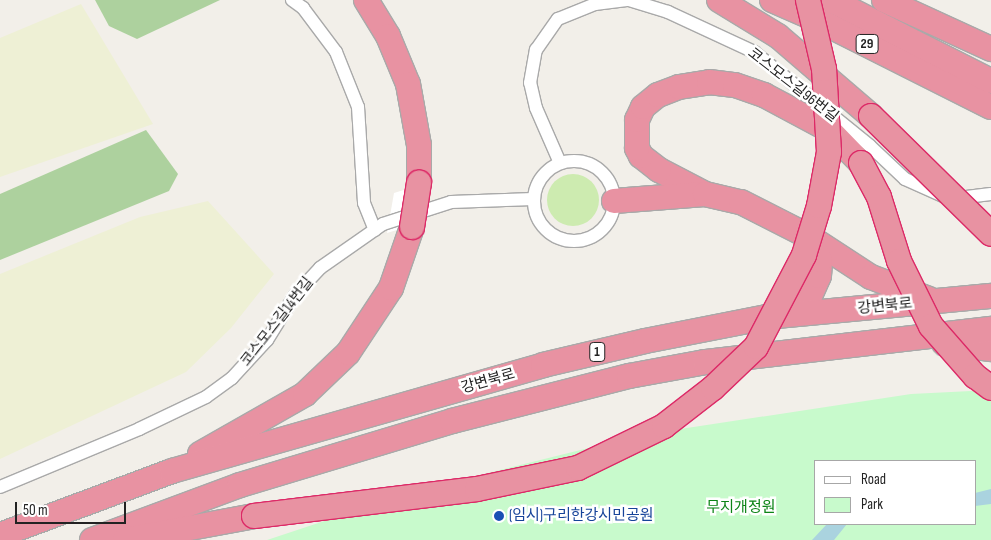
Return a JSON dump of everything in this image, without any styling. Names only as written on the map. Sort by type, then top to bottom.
[{"type":"highway","points":[[172,470],[279,411],[329,372],[364,332],[379,309],[400,268],[412,227],[419,183],[419,145],[408,84],[388,36],[366,0]]},
{"type":"highway","points":[[719,0],[778,36],[871,116],[991,234]]},
{"type":"highway","name":"29","points":[[772,0],[822,22],[991,107]]},
{"type":"highway","points":[[125,540],[254,516],[477,489],[578,468],[664,426],[713,388],[756,347],[804,255],[819,206],[829,152],[824,69],[808,0]]},
{"type":"highway","name":"29","points":[[831,0],[991,81]]},
{"type":"highway","points":[[884,0],[991,49]]},
{"type":"highway","points":[[933,301],[871,277],[808,236],[741,202],[705,194],[659,170],[641,156],[637,148],[637,120],[643,107],[658,95],[680,87],[709,82],[735,85],[764,94],[828,130],[861,164],[879,197],[899,261],[930,326],[975,376],[991,388]]},
{"type":"highway","points":[[614,201],[705,194]]},
{"type":"highway","points":[[767,317],[793,307],[810,296],[819,276],[820,260],[808,236]]},
{"type":"highway","name":"강변북로","points":[[0,535],[172,470],[542,365],[644,340],[767,317],[991,296]]},
{"type":"highway","name":"강변북로","points":[[92,540],[240,485],[452,421],[610,380],[705,362],[991,328]]},
{"type":"highway","points":[[905,339],[991,349]]},
{"type":"street","points":[[292,0],[303,8],[336,52],[358,107],[364,203],[375,230]]},
{"type":"street","name":"코스모스길96번길","points":[[560,163],[536,108],[530,83],[536,50],[558,19],[595,4],[629,0],[668,12],[754,52],[870,146],[905,179],[950,199],[991,194]]},
{"type":"street","points":[[579,161],[597,168],[610,183],[614,201],[613,213],[600,232],[578,241],[567,241],[556,237],[539,221],[533,199],[541,177],[560,163],[579,161]]},
{"type":"street","name":"코스모스길14번길","points":[[0,487],[139,429],[206,397],[232,378],[267,340],[295,295],[320,268],[383,224],[451,202],[533,199]]},
{"type":"green space","points":[[95,0],[220,0],[137,39],[109,26]]},
{"type":"green space","points":[[81,4],[153,124],[0,177],[0,38]]},
{"type":"green space","points":[[146,130],[178,174],[169,191],[0,260],[0,194]]},
{"type":"green space","points":[[573,174],[583,176],[591,182],[597,190],[599,200],[597,210],[591,218],[583,224],[573,226],[563,224],[555,218],[549,210],[547,200],[549,190],[555,182],[563,176]]},
{"type":"green space","points":[[208,201],[274,274],[231,328],[186,372],[0,459],[0,274],[140,217]]},
{"type":"green space","name":"무지개정원","points":[[991,390],[991,540],[267,540],[412,492],[641,435],[911,394]]},
{"type":"water","points":[[991,489],[991,504],[976,506],[976,493]]},
{"type":"water","points":[[826,525],[846,525],[834,540],[812,540]]},
{"type":"pier","points":[[426,183],[423,222],[387,233],[394,193]]},
{"type":"place","name":"(임시)구리한강시민공원","points":[[499,516]]}]
